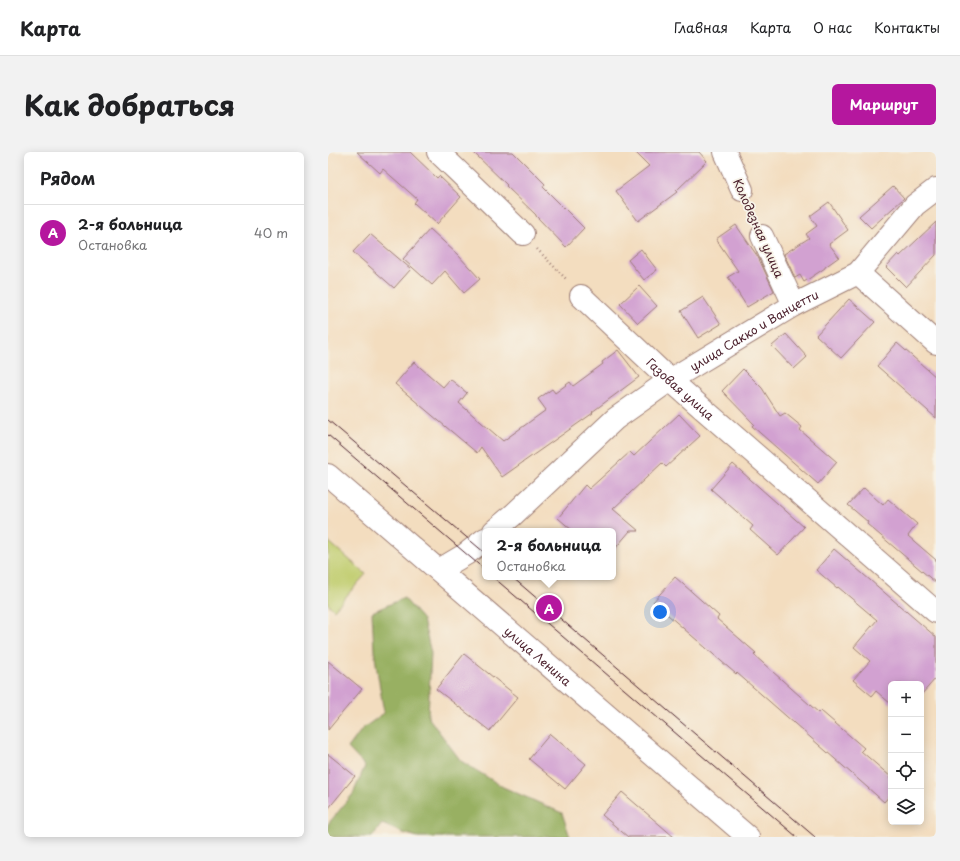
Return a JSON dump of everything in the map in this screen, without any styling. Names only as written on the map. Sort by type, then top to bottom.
[{"type":"street","points":[[438,152],[523,234]]},
{"type":"street","name":"Колодезная улица","points":[[725,152],[742,190]]},
{"type":"street","name":"улица Сакко и Ванцетти","points":[[498,528],[514,515],[615,419],[670,380],[794,305],[858,273],[915,205],[936,189]]},
{"type":"street","name":"Колодезная улица","points":[[762,236],[794,305]]},
{"type":"street","points":[[858,273],[936,343]]},
{"type":"street","name":"Газовая улица","points":[[582,296],[670,380],[936,612]]},
{"type":"street","name":"улица Ленина","points":[[328,475],[748,837]]},
{"type":"street","points":[[439,570],[466,554],[482,541]]},
{"type":"path","points":[[523,234],[582,296]]},
{"type":"green space","points":[[328,541],[366,574],[334,610],[328,604]]},
{"type":"green space","points":[[404,598],[423,620],[431,653],[428,717],[461,761],[503,787],[562,813],[570,837],[418,837],[403,833],[382,824],[372,837],[328,837],[328,824],[353,794],[365,766],[348,748],[362,729],[384,713],[374,651],[372,612]]},
{"type":"building","points":[[357,152],[410,152],[437,178],[439,176],[461,197],[437,224],[414,203],[417,199],[383,169],[380,173]]},
{"type":"building","points":[[473,152],[513,152],[545,184],[543,187],[584,228],[566,247],[506,186],[507,185]]},
{"type":"building","points":[[635,152],[699,152],[707,161],[676,191],[677,192],[638,221],[616,191],[649,166]]},
{"type":"building","points":[[893,186],[904,198],[871,228],[859,216]]},
{"type":"building","points":[[829,202],[848,230],[829,244],[839,257],[804,282],[800,275],[795,278],[784,254],[809,238],[806,234],[817,226],[810,216]]},
{"type":"building","points":[[936,222],[936,255],[906,287],[886,267],[898,254],[900,256]]},
{"type":"building","points":[[736,225],[758,257],[774,291],[747,307],[728,277],[738,271],[716,239]]},
{"type":"building","points":[[430,229],[458,255],[480,279],[464,293],[445,271],[432,285],[403,259]]},
{"type":"building","points":[[370,234],[411,269],[394,288],[353,252]]},
{"type":"building","points":[[641,249],[657,270],[644,280],[628,260]]},
{"type":"building","points":[[639,286],[657,306],[638,323],[620,304]]},
{"type":"building","points":[[703,297],[721,324],[698,338],[681,311]]},
{"type":"building","points":[[849,299],[875,322],[841,358],[816,335]]},
{"type":"building","points":[[786,334],[807,357],[794,369],[772,346]]},
{"type":"building","points":[[897,343],[936,377],[936,418],[877,366]]},
{"type":"building","points":[[618,350],[639,377],[592,412],[593,413],[502,477],[481,447],[477,453],[395,384],[414,362],[443,387],[450,379],[467,393],[459,403],[503,441],[546,410],[538,399],[552,389],[555,393],[570,382],[573,386],[603,364],[602,362]]},
{"type":"building","points":[[743,369],[762,388],[780,416],[785,413],[802,427],[800,430],[837,462],[818,484],[752,426],[754,424],[722,391]]},
{"type":"building","points":[[679,414],[700,436],[666,467],[662,463],[613,509],[639,531],[630,531],[616,547],[616,528],[570,528],[558,518],[585,485],[589,489],[630,452],[634,456]]},
{"type":"building","points":[[733,464],[804,527],[778,555],[750,530],[753,526],[711,489]]},
{"type":"building","points":[[864,488],[883,505],[888,499],[917,524],[908,536],[936,560],[936,583],[867,524],[868,522],[848,505]]},
{"type":"building","points":[[834,549],[936,637],[936,678],[924,692],[924,681],[888,681],[888,701],[876,691],[872,696],[853,680],[870,661],[854,647],[877,620],[816,570]]},
{"type":"building","points":[[675,577],[719,616],[717,619],[756,653],[754,655],[819,713],[821,711],[864,748],[861,751],[888,774],[888,797],[884,802],[737,673],[736,674],[653,602]]},
{"type":"building","points":[[464,654],[518,697],[490,731],[436,689]]},
{"type":"building","points":[[328,661],[362,689],[328,730]]},
{"type":"building","points":[[550,734],[586,764],[565,789],[529,759]]},
{"type":"building","points":[[328,754],[355,776],[328,809]]},
{"type":"building","points":[[622,792],[674,837],[628,837],[602,815]]},
{"type":"tram line","points":[[328,420],[482,550]]},
{"type":"tram line","points":[[328,435],[482,567]]},
{"type":"tram line","points":[[497,580],[797,837]]},
{"type":"tram line","points":[[515,580],[815,837]]},
{"type":"place","name":"2-я больница","points":[[549,608]]}]
